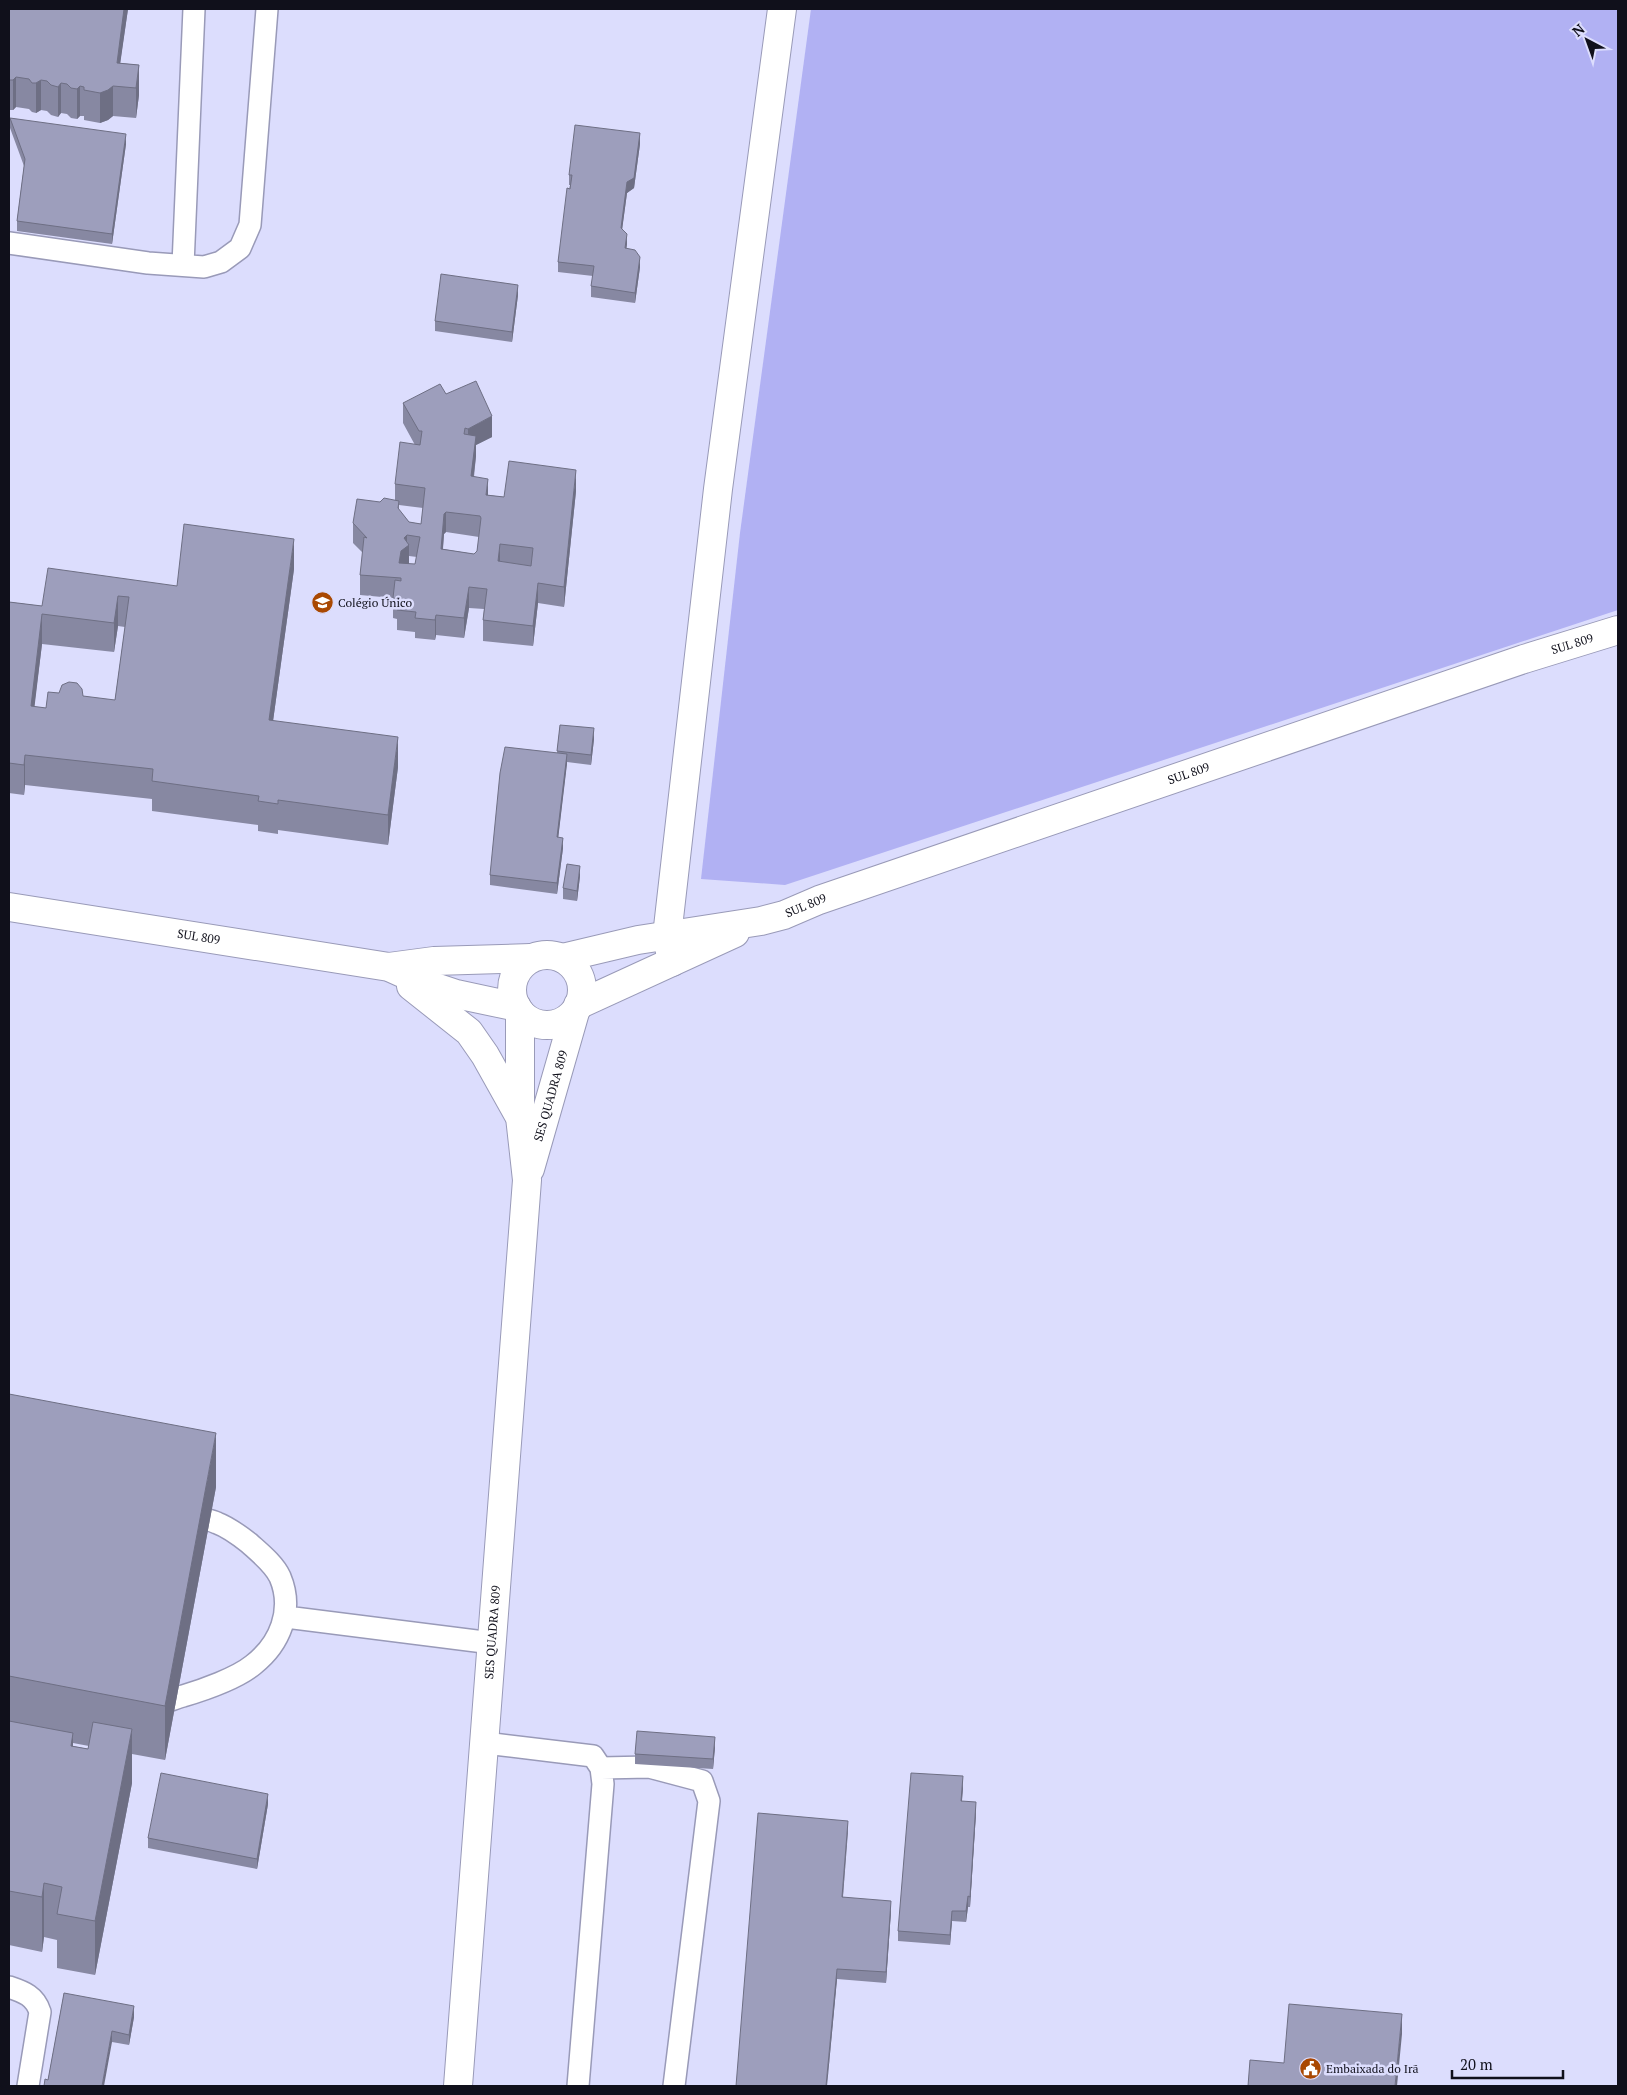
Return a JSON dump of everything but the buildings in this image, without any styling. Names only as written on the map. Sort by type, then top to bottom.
[{"type":"street","points":[[672,962],[668,936],[718,489],[782,9]]},
{"type":"street","name":"SUL 809","points":[[562,958],[668,936],[784,916],[819,900],[1514,662],[1618,630]]},
{"type":"street","name":"SUL 809","points":[[9,907],[389,967],[429,985],[518,1010]]},
{"type":"street","name":"SUL 809","points":[[577,1008],[762,921]]},
{"type":"street","points":[[547,954],[562,958],[575,967],[582,981],[582,997],[577,1008],[563,1021],[548,1026],[532,1022],[518,1010],[512,998],[512,982],[519,968],[531,958],[547,954]]},
{"type":"street","name":"SUL 809","points":[[389,967],[434,961],[531,958]]},
{"type":"street","points":[[389,967],[419,994],[469,1032],[486,1055],[520,1117]]},
{"type":"street","name":"SES QUADRA 809","points":[[527,1180],[577,1008]]},
{"type":"street","name":"SES QUADRA 809","points":[[458,2086],[527,1180],[520,1117],[518,1010]]},
{"type":"lane","points":[[183,265],[194,9]]},
{"type":"lane","points":[[9,243],[148,263],[204,267],[221,262],[240,248],[250,225],[267,9]]},
{"type":"lane","points":[[127,1706],[165,1694],[180,1696],[205,1690],[252,1666],[265,1654],[277,1637],[286,1617],[285,1596],[279,1576],[264,1556],[241,1537],[217,1523],[200,1529],[165,1510]]},
{"type":"lane","points":[[286,1617],[492,1643]]},
{"type":"lane","points":[[485,1743],[593,1756],[601,1768],[603,1784],[578,2086]]},
{"type":"lane","points":[[601,1768],[650,1767],[702,1781],[709,1801],[674,2086]]},
{"type":"lane","points":[[9,1987],[29,1994],[37,2002],[40,2012],[28,2086]]},
{"type":"shaded area","points":[[811,9],[1618,9],[1618,610],[785,885],[701,879],[740,533]]},
{"type":"place","name":"Colégio Único","points":[[322,603]]},
{"type":"place","name":"Embaixada do Irã","points":[[1310,2069]]}]
